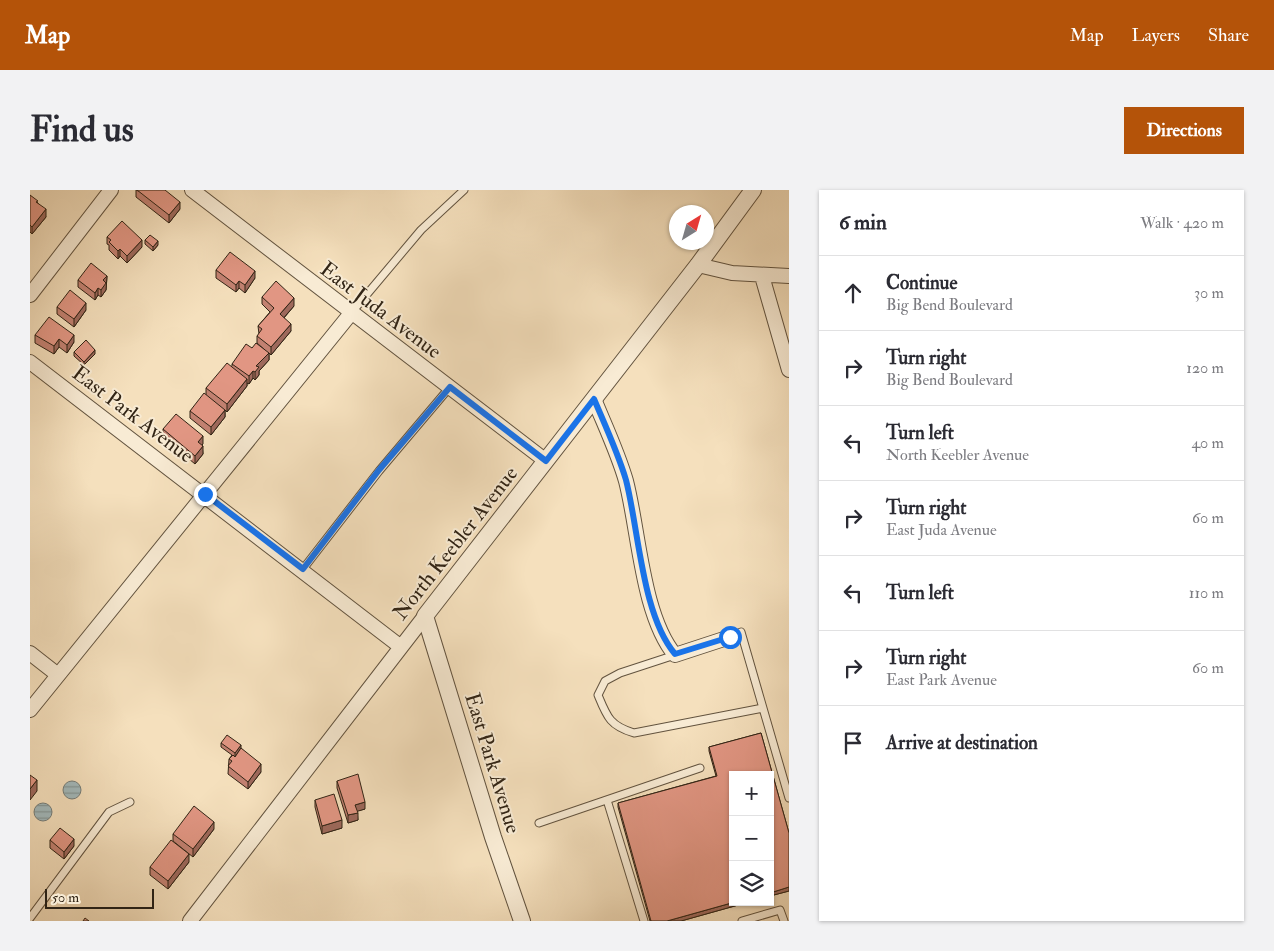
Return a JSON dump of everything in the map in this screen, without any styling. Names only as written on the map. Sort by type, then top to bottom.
[{"type":"street","points":[[30,295],[111,190]]},
{"type":"street","name":"East Juda Avenue","points":[[192,190],[546,461]]},
{"type":"street","name":"North Keebler Avenue","points":[[190,921],[698,265],[753,190]]},
{"type":"street","points":[[698,265],[732,273],[789,276]]},
{"type":"street","points":[[762,276],[789,370]]},
{"type":"street","points":[[30,710],[352,312]]},
{"type":"street","name":"East Park Avenue","points":[[30,362],[303,569],[402,647]]},
{"type":"street","points":[[594,399],[626,480],[650,598],[664,642],[675,654],[730,637]]},
{"type":"street","name":"East Park Avenue","points":[[425,616],[493,837],[522,921]]},
{"type":"street","points":[[30,654],[58,675]]},
{"type":"lane","points":[[352,312],[421,230],[464,190]]},
{"type":"lane","points":[[303,569],[379,470],[450,387]]},
{"type":"lane","points":[[730,637],[741,632],[789,798]]},
{"type":"lane","points":[[675,654],[620,672],[605,681],[598,695],[607,718],[619,729],[634,733],[763,708]]},
{"type":"lane","points":[[539,823],[700,768]]},
{"type":"lane","points":[[607,800],[644,921]]},
{"type":"lane","points":[[30,918],[109,812],[130,802]]},
{"type":"lane","points":[[742,921],[780,910],[784,921]]},
{"type":"water","points":[[72,781],[80,786],[81,790],[76,798],[72,799],[64,794],[63,790],[68,782]]},
{"type":"water","points":[[43,803],[51,808],[52,812],[47,820],[43,821],[35,816],[34,812],[39,804]]},
{"type":"building","points":[[137,190],[165,190],[180,202],[169,215]]},
{"type":"building","points":[[30,195],[46,209],[32,227],[30,225]]},
{"type":"building","points":[[122,221],[142,240],[127,256],[120,249],[118,251],[109,242],[111,240],[107,237]]},
{"type":"building","points":[[150,235],[158,241],[153,247],[145,240]]},
{"type":"building","points":[[230,252],[255,271],[245,285],[239,281],[236,285],[216,270]]},
{"type":"building","points":[[91,263],[107,276],[103,280],[106,283],[101,290],[98,288],[95,293],[78,280]]},
{"type":"building","points":[[276,281],[294,298],[280,314],[291,324],[271,347],[257,336],[262,329],[258,326],[274,308],[262,297]]},
{"type":"building","points":[[70,290],[86,303],[74,319],[57,307]]},
{"type":"building","points":[[49,317],[74,335],[67,345],[59,339],[54,346],[35,335]]},
{"type":"building","points":[[86,340],[95,350],[84,362],[74,352]]},
{"type":"building","points":[[256,343],[269,353],[256,366],[259,367],[255,372],[253,371],[249,376],[232,364],[246,344],[252,348]]},
{"type":"building","points":[[227,363],[247,379],[227,404],[206,388]]},
{"type":"building","points":[[204,393],[225,410],[211,427],[190,411]]},
{"type":"building","points":[[176,414],[203,436],[198,442],[203,446],[195,456],[163,429]]},
{"type":"building","points":[[761,733],[772,771],[729,771],[729,904],[667,921],[651,921],[618,803],[717,776],[709,747]]},
{"type":"building","points":[[227,735],[241,745],[235,753],[221,743]]},
{"type":"building","points":[[241,748],[261,764],[248,782],[228,766],[232,761],[229,759],[233,755],[235,757]]},
{"type":"building","points":[[358,774],[365,802],[355,805],[358,813],[348,815],[337,781]]},
{"type":"building","points":[[30,775],[37,780],[30,789]]},
{"type":"building","points":[[774,779],[789,833],[789,887],[774,892]]},
{"type":"building","points":[[334,794],[342,820],[322,826],[315,800]]},
{"type":"building","points":[[194,806],[214,822],[193,849],[173,834]]},
{"type":"building","points":[[60,828],[74,839],[64,852],[50,840]]},
{"type":"building","points":[[171,840],[189,854],[168,881],[150,867]]},
{"type":"route","points":[[205,494],[303,569],[379,470],[450,387],[546,461],[594,399],[626,480],[650,598],[664,642],[675,654],[730,637]]}]
